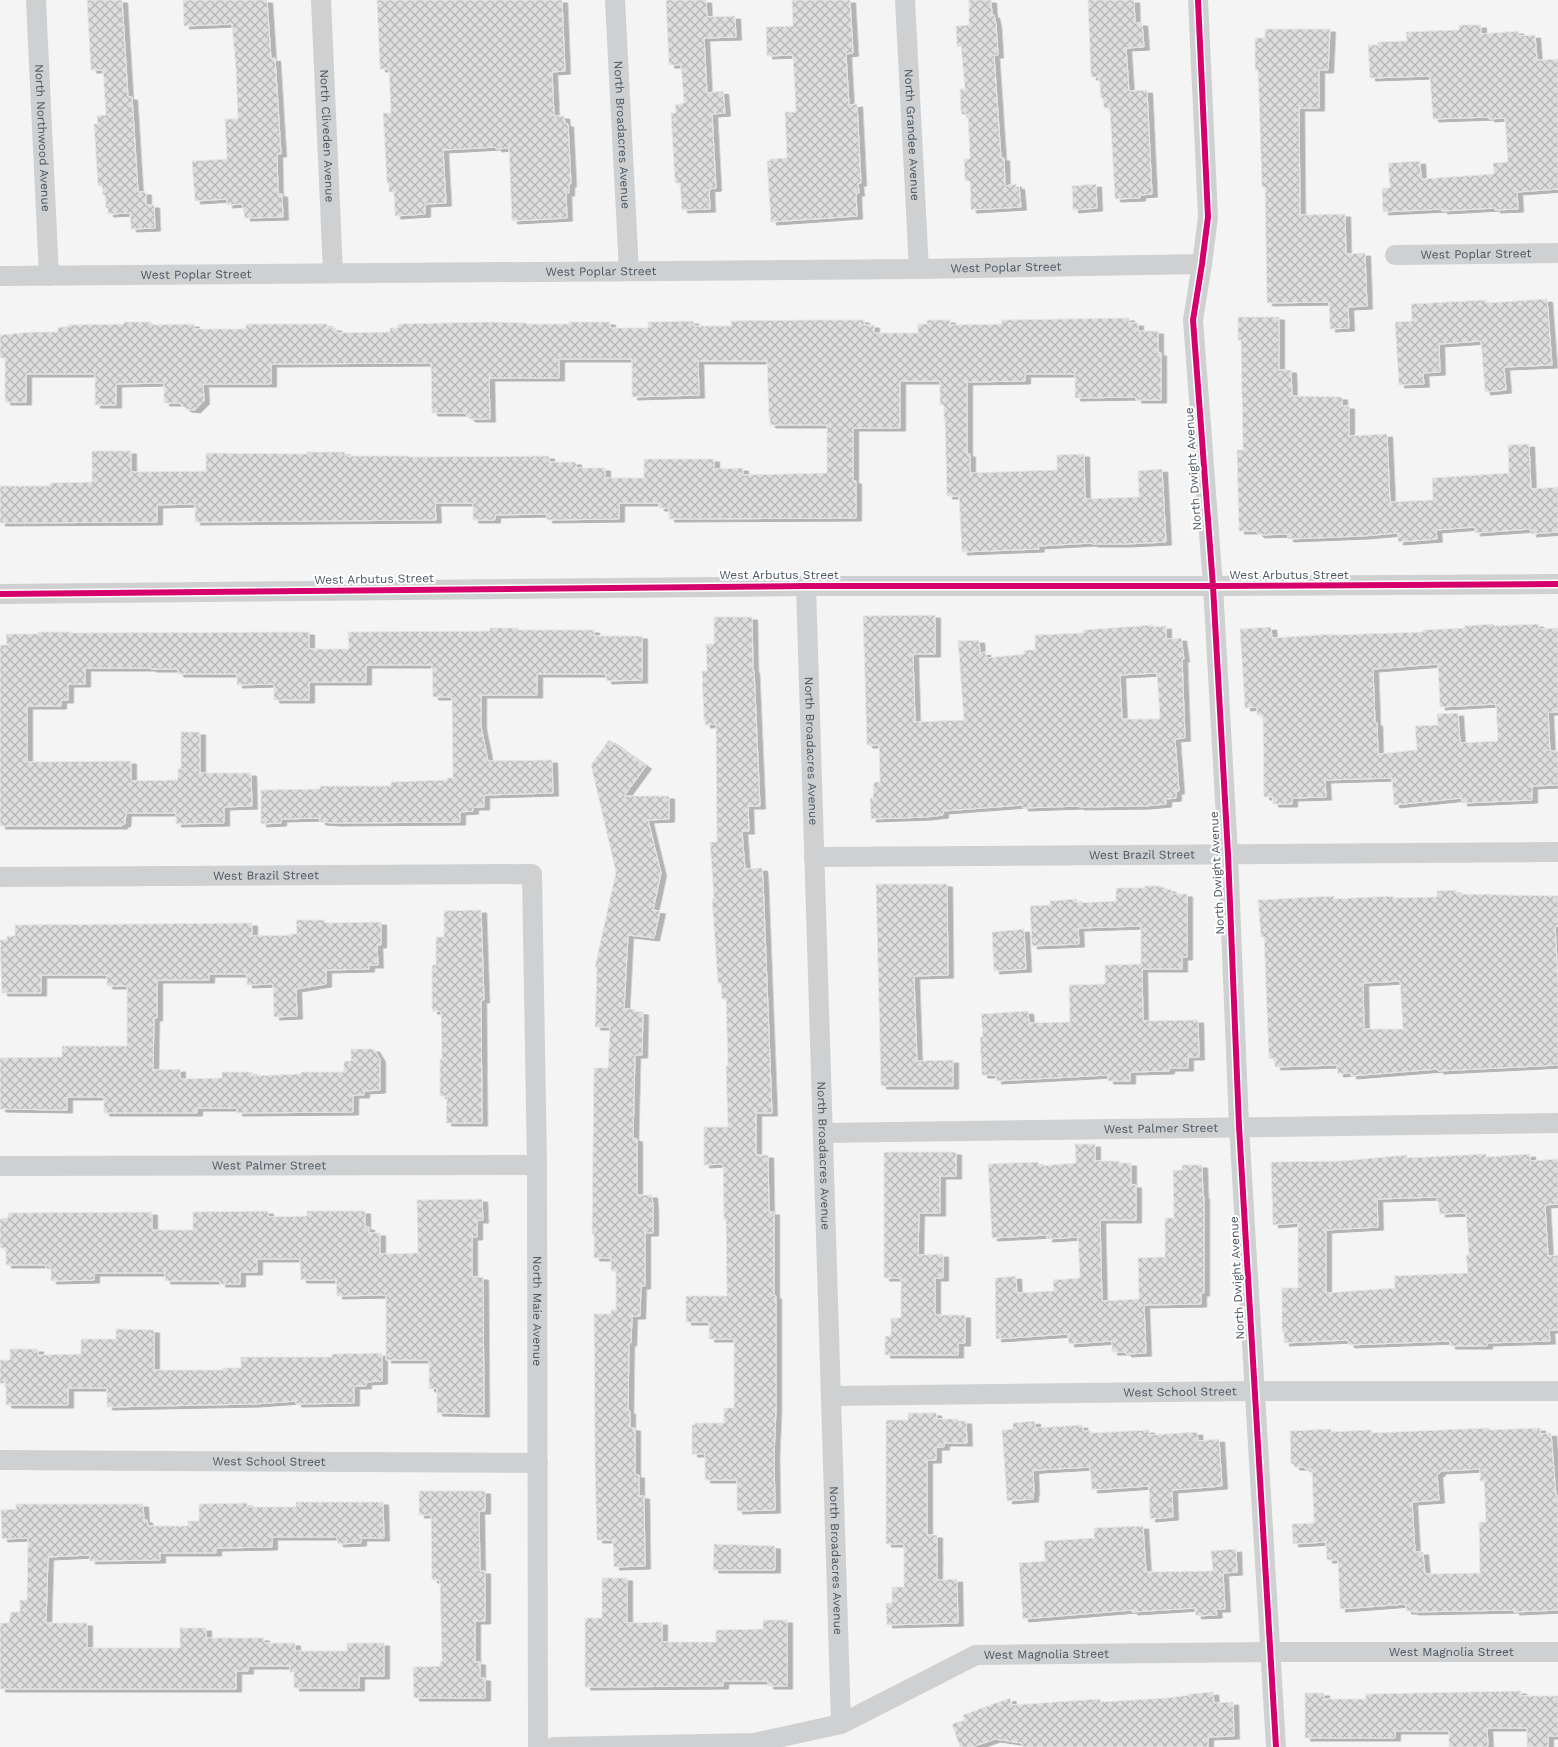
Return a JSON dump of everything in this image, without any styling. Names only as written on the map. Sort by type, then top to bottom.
[{"type":"street","name":"North Northwood Avenue","points":[[36,0],[49,276]]},
{"type":"street","name":"North Cliveden Avenue","points":[[320,0],[333,273]]},
{"type":"street","name":"North Broadacres Avenue","points":[[615,0],[628,271]]},
{"type":"street","name":"North Grandee Avenue","points":[[905,0],[919,269]]},
{"type":"street","name":"North Dwight Avenue","points":[[1198,0],[1208,217],[1193,320],[1213,586],[1228,854],[1239,1126],[1276,1747]]},
{"type":"street","name":"West Poplar Street","points":[[1395,255],[1558,253]]},
{"type":"street","name":"West Poplar Street","points":[[0,276],[919,269],[1202,264]]},
{"type":"street","name":"West Arbutus Street","points":[[0,594],[806,586],[1558,584]]},
{"type":"street","name":"North Broadacres Avenue","points":[[806,586],[841,1724]]},
{"type":"street","name":"West Brazil Street","points":[[814,857],[1558,852]]},
{"type":"street","name":"West Brazil Street","points":[[0,877],[532,874]]},
{"type":"street","name":"North Maie Avenue","points":[[532,874],[537,1165],[538,1747]]},
{"type":"street","name":"West Palmer Street","points":[[823,1133],[1558,1123]]},
{"type":"street","name":"West Palmer Street","points":[[0,1166],[537,1165]]},
{"type":"street","name":"West School Street","points":[[831,1396],[1254,1391],[1558,1391]]},
{"type":"street","name":"West School Street","points":[[0,1460],[538,1463]]},
{"type":"street","name":"West Magnolia Street","points":[[554,1747],[754,1743],[841,1724],[976,1655],[1558,1652]]},
{"type":"building","points":[[87,0],[122,0],[128,97],[132,97],[138,192],[146,192],[146,205],[154,205],[155,228],[131,229],[130,213],[108,214],[102,186],[98,186],[94,124],[98,124],[97,116],[106,115],[103,70],[91,70]]},
{"type":"building","points":[[183,0],[267,0],[271,59],[275,58],[281,154],[277,154],[278,194],[282,194],[283,217],[245,218],[242,204],[227,205],[227,199],[195,201],[192,161],[227,159],[225,119],[238,119],[236,70],[232,24],[184,26]]},
{"type":"building","points":[[377,0],[562,0],[565,71],[552,72],[554,116],[564,116],[565,124],[568,124],[571,184],[569,184],[569,193],[566,193],[567,218],[512,221],[509,148],[496,149],[496,147],[443,150],[446,203],[425,204],[425,214],[395,216],[394,192],[389,192],[389,183],[387,183],[383,113],[391,113],[389,69],[380,69]]},
{"type":"building","points":[[666,0],[706,0],[707,17],[735,16],[736,37],[704,38],[707,93],[723,91],[725,113],[712,114],[716,188],[709,189],[710,209],[682,210],[680,183],[675,183],[671,113],[676,113],[675,105],[684,103],[681,65],[669,65]]},
{"type":"building","points":[[792,0],[850,0],[853,53],[846,54],[849,105],[857,104],[861,183],[858,183],[859,193],[856,193],[857,216],[771,222],[767,161],[770,161],[770,159],[787,158],[785,112],[796,112],[793,55],[767,56],[766,27],[793,26]]},
{"type":"building","points":[[969,0],[991,0],[992,15],[994,15],[996,24],[998,55],[994,55],[1001,158],[1004,158],[1005,186],[1016,184],[1016,187],[1019,186],[1021,207],[971,210],[970,181],[965,181],[964,159],[970,159],[968,114],[962,115],[961,110],[960,89],[965,89],[961,46],[957,47],[956,26],[969,25]]},
{"type":"building","points":[[1088,0],[1134,0],[1135,23],[1142,23],[1144,47],[1126,48],[1129,91],[1147,90],[1152,194],[1140,195],[1140,198],[1115,199],[1110,108],[1104,108],[1099,77],[1091,77]]},
{"type":"building","points":[[1459,25],[1481,25],[1481,34],[1518,31],[1518,36],[1535,35],[1537,60],[1558,59],[1558,189],[1517,192],[1518,209],[1495,210],[1495,208],[1442,211],[1442,209],[1383,212],[1382,188],[1390,188],[1388,163],[1420,161],[1421,179],[1494,174],[1493,163],[1508,162],[1505,118],[1433,119],[1430,76],[1370,78],[1368,45],[1378,45],[1378,42],[1407,41],[1406,32],[1459,30]]},
{"type":"building","points":[[1265,29],[1330,29],[1328,70],[1319,70],[1319,108],[1299,108],[1300,215],[1345,214],[1346,254],[1365,253],[1367,306],[1348,307],[1349,328],[1330,329],[1329,302],[1267,303],[1265,187],[1262,187],[1258,70],[1255,70],[1255,38],[1265,38]]},
{"type":"building","points":[[1096,184],[1097,208],[1073,210],[1072,186]]},
{"type":"building","points":[[1547,299],[1552,365],[1504,367],[1506,390],[1485,392],[1481,341],[1439,344],[1440,372],[1423,373],[1424,384],[1399,385],[1395,322],[1412,321],[1411,304],[1486,300],[1486,303]]},
{"type":"building","points":[[1238,317],[1279,317],[1279,370],[1291,370],[1292,396],[1342,397],[1342,406],[1349,406],[1349,436],[1387,434],[1390,502],[1433,500],[1432,478],[1509,473],[1508,445],[1529,444],[1531,489],[1558,487],[1558,532],[1531,534],[1531,529],[1475,533],[1475,527],[1436,530],[1437,539],[1398,542],[1398,533],[1288,539],[1288,534],[1259,535],[1255,531],[1239,531],[1237,450],[1243,450],[1241,340],[1238,340]]},
{"type":"building","points":[[1129,318],[1129,323],[1138,323],[1138,331],[1158,331],[1158,353],[1161,353],[1161,400],[1136,400],[1136,397],[1075,398],[1075,374],[1025,374],[1025,381],[967,382],[967,454],[970,454],[970,473],[1057,470],[1057,455],[1084,454],[1085,499],[1139,497],[1138,471],[1162,469],[1166,542],[1092,543],[1038,546],[1039,549],[962,552],[959,496],[947,496],[945,421],[944,405],[940,405],[940,381],[900,381],[900,428],[853,428],[853,481],[856,481],[856,518],[669,519],[669,508],[659,508],[659,503],[619,503],[619,519],[547,520],[547,514],[495,515],[495,520],[473,520],[473,503],[435,503],[436,520],[195,522],[195,504],[157,505],[157,522],[0,523],[0,486],[50,486],[50,483],[92,482],[92,451],[131,451],[131,472],[206,471],[206,453],[307,454],[307,452],[345,452],[345,456],[549,456],[549,462],[576,462],[576,468],[605,468],[605,478],[644,478],[644,459],[714,459],[714,469],[743,468],[743,475],[827,473],[827,425],[770,425],[767,361],[698,361],[699,395],[632,397],[632,359],[559,359],[559,378],[489,378],[490,419],[470,419],[465,413],[432,413],[431,363],[271,364],[271,384],[203,384],[204,401],[195,410],[186,409],[179,403],[164,403],[164,383],[116,384],[116,405],[95,405],[95,374],[26,374],[26,402],[5,402],[5,358],[0,358],[0,335],[58,332],[58,327],[68,327],[68,325],[124,324],[124,322],[150,322],[154,325],[194,324],[194,329],[246,329],[246,324],[327,324],[327,328],[336,328],[336,333],[390,332],[390,328],[398,328],[398,324],[488,322],[569,324],[569,322],[610,322],[610,328],[648,328],[648,322],[693,321],[694,326],[732,326],[731,321],[816,320],[864,320],[864,325],[874,325],[874,333],[918,333],[918,324],[927,324],[927,320],[950,320],[950,325],[1002,324],[1002,320]]},
{"type":"building","points":[[935,615],[935,654],[913,654],[915,722],[964,720],[958,641],[979,640],[980,653],[985,652],[986,658],[1025,654],[1024,650],[1035,650],[1035,635],[1084,633],[1084,630],[1153,625],[1153,627],[1166,626],[1166,639],[1181,638],[1184,659],[1182,659],[1185,738],[1175,739],[1179,791],[1176,791],[1176,798],[1166,799],[1166,804],[1145,806],[1023,808],[1022,805],[943,811],[943,815],[926,817],[871,819],[870,798],[873,798],[874,782],[880,782],[879,745],[867,745],[863,616]],"holes":[[[1157,673],[1160,719],[1122,719],[1120,675]]]},
{"type":"building","points":[[714,617],[752,617],[760,806],[748,806],[749,831],[742,831],[745,869],[762,868],[763,880],[772,1113],[756,1113],[756,1155],[768,1155],[769,1212],[774,1212],[774,1296],[776,1296],[775,1510],[737,1511],[737,1480],[705,1480],[705,1454],[692,1454],[692,1425],[695,1425],[695,1423],[724,1423],[724,1408],[734,1408],[734,1339],[709,1339],[709,1322],[686,1322],[686,1296],[727,1296],[723,1164],[704,1165],[704,1127],[728,1127],[726,999],[722,999],[721,983],[718,983],[710,842],[717,842],[716,724],[705,725],[702,671],[707,671],[706,644],[714,644]]},
{"type":"building","points":[[1538,624],[1539,629],[1558,628],[1558,712],[1548,712],[1550,751],[1558,751],[1558,785],[1532,786],[1532,800],[1462,803],[1462,798],[1394,805],[1392,778],[1325,780],[1326,797],[1292,798],[1292,804],[1273,804],[1273,797],[1264,797],[1263,715],[1257,715],[1257,707],[1245,708],[1240,629],[1271,627],[1272,638],[1334,634],[1423,632],[1423,630],[1465,628],[1464,626]],"holes":[[[1438,664],[1440,707],[1496,704],[1498,741],[1460,743],[1458,713],[1437,714],[1438,725],[1415,726],[1417,750],[1378,754],[1373,669]]]},
{"type":"building","points":[[490,628],[594,630],[594,636],[642,636],[642,680],[606,681],[606,674],[537,674],[537,695],[481,695],[481,726],[488,761],[552,760],[553,793],[484,795],[484,807],[473,807],[473,811],[460,812],[460,822],[335,823],[320,822],[320,818],[281,819],[281,823],[261,824],[261,790],[320,789],[320,786],[391,786],[391,782],[447,780],[447,778],[453,778],[452,697],[433,697],[432,665],[366,665],[366,682],[309,682],[309,700],[274,700],[274,684],[237,685],[237,674],[178,674],[178,669],[85,668],[85,684],[68,684],[68,700],[61,700],[61,706],[27,706],[27,762],[131,761],[131,781],[174,780],[178,779],[178,769],[181,769],[181,732],[200,732],[200,773],[251,773],[252,806],[224,807],[224,823],[176,824],[176,813],[126,813],[125,824],[122,824],[122,826],[0,826],[0,645],[7,645],[6,634],[38,634],[38,632],[309,632],[309,649],[349,649],[348,632],[490,631]]},
{"type":"building","points":[[609,740],[646,766],[624,796],[669,796],[669,819],[648,820],[661,873],[653,910],[660,911],[654,938],[628,935],[624,1009],[634,1009],[634,1011],[643,1012],[642,1055],[635,1055],[633,1138],[637,1139],[637,1195],[652,1195],[653,1233],[645,1233],[645,1286],[641,1286],[640,1316],[632,1316],[631,1343],[629,1343],[628,1411],[630,1411],[630,1428],[635,1428],[635,1475],[639,1475],[639,1496],[644,1496],[645,1566],[614,1567],[613,1540],[597,1540],[594,1314],[611,1314],[611,1310],[616,1310],[616,1271],[611,1271],[611,1258],[594,1258],[594,1234],[592,1234],[594,1068],[608,1068],[610,1027],[595,1027],[597,967],[595,967],[616,872],[591,765]]},
{"type":"building","points":[[876,884],[947,884],[948,975],[914,976],[917,1061],[953,1060],[953,1086],[881,1086]]},
{"type":"building","points":[[1144,886],[1159,886],[1171,890],[1173,894],[1187,894],[1187,957],[1182,957],[1182,969],[1142,969],[1143,1021],[1198,1020],[1199,1057],[1188,1057],[1188,1068],[1169,1068],[1169,1071],[1130,1072],[1130,1081],[1108,1081],[1108,1075],[996,1081],[996,1075],[982,1075],[980,1037],[983,1037],[981,1014],[1028,1011],[1029,1023],[1070,1022],[1069,985],[1105,984],[1105,965],[1141,964],[1141,926],[1078,928],[1079,944],[1032,946],[1030,906],[1050,905],[1050,901],[1077,899],[1077,903],[1116,901],[1116,888],[1144,888]]},
{"type":"building","points":[[1456,890],[1456,894],[1558,896],[1558,926],[1555,926],[1558,980],[1558,1065],[1438,1071],[1438,1069],[1351,1076],[1351,1073],[1338,1074],[1337,1065],[1275,1067],[1275,1058],[1269,1059],[1264,937],[1261,937],[1258,900],[1334,896],[1334,899],[1393,896],[1393,898],[1437,897],[1437,891]],"holes":[[[1400,981],[1403,1029],[1364,1029],[1363,983]]]},
{"type":"building","points":[[481,910],[484,1000],[481,1000],[482,1123],[446,1123],[447,1096],[440,1096],[440,1059],[442,1059],[441,1011],[432,1011],[432,965],[436,965],[436,937],[444,937],[444,911]]},
{"type":"building","points":[[296,920],[325,920],[325,923],[381,922],[381,945],[377,945],[378,965],[369,965],[369,969],[326,970],[326,984],[296,989],[297,1016],[274,1017],[273,984],[247,985],[247,974],[209,974],[209,980],[157,980],[157,1018],[154,1018],[153,1070],[180,1069],[180,1079],[222,1078],[222,1072],[252,1072],[252,1076],[301,1074],[301,1072],[344,1072],[344,1061],[351,1061],[351,1049],[374,1049],[380,1059],[380,1090],[364,1091],[364,1095],[353,1095],[353,1112],[237,1113],[237,1108],[197,1108],[197,1113],[104,1113],[104,1097],[67,1097],[67,1110],[0,1109],[0,1058],[62,1057],[62,1046],[127,1046],[127,986],[107,986],[107,975],[41,975],[41,993],[2,993],[0,940],[7,940],[7,936],[15,936],[15,925],[252,923],[252,936],[297,934]]},
{"type":"building","points":[[1024,929],[1026,969],[994,971],[992,932]]},
{"type":"building","points":[[1075,1144],[1095,1144],[1095,1161],[1131,1163],[1131,1185],[1136,1185],[1136,1220],[1100,1220],[1102,1301],[1139,1299],[1138,1258],[1165,1257],[1165,1218],[1174,1218],[1173,1170],[1182,1170],[1182,1165],[1202,1165],[1204,1196],[1204,1293],[1201,1293],[1201,1304],[1144,1305],[1146,1353],[1126,1354],[1126,1352],[1112,1352],[1112,1341],[1069,1344],[1068,1334],[996,1339],[995,1278],[1016,1276],[1017,1293],[1054,1291],[1053,1280],[1080,1278],[1078,1237],[1047,1239],[1047,1235],[992,1238],[988,1164],[1038,1162],[1039,1166],[1076,1163]]},
{"type":"building","points":[[884,1152],[956,1152],[956,1176],[940,1176],[940,1213],[919,1213],[918,1255],[943,1254],[943,1278],[935,1278],[935,1315],[965,1315],[965,1343],[958,1343],[958,1355],[885,1355],[885,1336],[891,1336],[891,1318],[901,1318],[901,1278],[884,1278]]},
{"type":"building","points":[[1486,1154],[1486,1157],[1530,1154],[1530,1161],[1558,1159],[1558,1204],[1545,1205],[1548,1256],[1558,1255],[1558,1330],[1549,1330],[1550,1341],[1487,1343],[1487,1346],[1450,1346],[1450,1341],[1349,1345],[1348,1340],[1284,1343],[1284,1332],[1282,1332],[1282,1288],[1298,1288],[1298,1223],[1273,1225],[1271,1162],[1341,1161],[1407,1155],[1407,1158]],"holes":[[[1437,1197],[1440,1214],[1466,1213],[1469,1255],[1466,1255],[1468,1273],[1394,1276],[1395,1288],[1326,1293],[1326,1230],[1378,1227],[1377,1199]]]},
{"type":"building","points":[[482,1199],[483,1220],[477,1220],[477,1237],[472,1237],[472,1277],[483,1277],[484,1414],[437,1413],[437,1388],[429,1389],[429,1360],[386,1360],[386,1295],[337,1296],[336,1280],[301,1280],[300,1259],[257,1259],[257,1272],[240,1272],[240,1284],[220,1284],[220,1281],[165,1281],[165,1273],[94,1273],[94,1280],[51,1281],[51,1269],[46,1269],[46,1265],[6,1265],[6,1248],[0,1248],[0,1219],[8,1218],[8,1213],[152,1212],[152,1230],[193,1230],[193,1212],[268,1211],[268,1217],[307,1216],[307,1211],[365,1211],[365,1227],[369,1227],[369,1233],[380,1233],[380,1254],[418,1253],[417,1200]]},
{"type":"building","points":[[116,1329],[154,1330],[154,1370],[223,1370],[222,1368],[241,1368],[241,1357],[332,1357],[332,1354],[382,1353],[382,1381],[366,1382],[366,1386],[354,1386],[354,1403],[296,1404],[296,1401],[254,1404],[107,1407],[107,1388],[68,1388],[68,1405],[6,1405],[6,1383],[0,1384],[0,1360],[10,1360],[10,1349],[38,1349],[38,1355],[81,1354],[81,1339],[116,1339]]},
{"type":"building","points":[[908,1413],[936,1413],[937,1419],[966,1421],[967,1443],[944,1443],[944,1447],[936,1447],[936,1460],[927,1460],[927,1535],[937,1535],[937,1580],[957,1579],[958,1623],[887,1625],[886,1603],[892,1603],[892,1587],[904,1587],[904,1544],[886,1544],[886,1420],[908,1420]]},
{"type":"building","points":[[1035,1421],[1035,1428],[1082,1425],[1083,1431],[1091,1431],[1091,1433],[1149,1430],[1149,1435],[1197,1432],[1198,1441],[1219,1439],[1222,1486],[1172,1490],[1173,1517],[1150,1519],[1149,1486],[1092,1490],[1090,1467],[1038,1470],[1033,1471],[1033,1499],[1007,1501],[1002,1430],[1013,1429],[1013,1423]]},
{"type":"building","points":[[1489,1428],[1489,1430],[1540,1428],[1540,1434],[1551,1433],[1556,1496],[1558,1496],[1558,1610],[1413,1612],[1406,1611],[1406,1604],[1340,1609],[1338,1560],[1327,1560],[1326,1542],[1293,1544],[1292,1524],[1314,1523],[1312,1469],[1294,1467],[1294,1464],[1291,1464],[1290,1431],[1331,1429],[1331,1432],[1371,1430],[1372,1433]],"holes":[[[1480,1469],[1480,1481],[1484,1481],[1486,1522],[1479,1522],[1480,1573],[1425,1574],[1423,1552],[1415,1552],[1412,1502],[1439,1500],[1437,1474],[1440,1471]]]},
{"type":"building","points":[[419,1491],[485,1491],[485,1511],[479,1511],[480,1571],[485,1571],[485,1621],[475,1621],[475,1662],[480,1662],[480,1678],[485,1678],[485,1698],[414,1698],[413,1667],[440,1666],[440,1662],[442,1662],[440,1580],[432,1580],[431,1515],[419,1515]]},
{"type":"building","points":[[296,1502],[383,1502],[384,1538],[361,1538],[361,1543],[338,1544],[337,1537],[272,1537],[272,1547],[216,1548],[216,1553],[160,1553],[160,1560],[90,1561],[90,1555],[48,1557],[46,1623],[87,1623],[87,1648],[180,1648],[180,1628],[206,1628],[206,1638],[264,1638],[264,1643],[295,1643],[295,1651],[347,1651],[347,1643],[384,1643],[384,1676],[359,1676],[359,1688],[294,1688],[294,1672],[290,1672],[290,1666],[248,1666],[248,1671],[236,1671],[236,1689],[0,1689],[0,1623],[9,1623],[11,1612],[20,1612],[20,1600],[27,1600],[28,1538],[2,1539],[1,1510],[16,1509],[16,1504],[143,1504],[144,1520],[147,1520],[148,1526],[188,1526],[188,1521],[199,1521],[199,1504],[247,1503],[247,1507],[296,1507]]},
{"type":"building","points":[[1143,1526],[1146,1572],[1213,1571],[1211,1551],[1236,1549],[1237,1572],[1223,1573],[1225,1609],[1216,1609],[1217,1615],[1196,1616],[1195,1608],[1132,1612],[1132,1610],[1023,1619],[1019,1563],[1045,1561],[1044,1541],[1094,1538],[1094,1528]]},
{"type":"building","points":[[714,1544],[775,1546],[775,1570],[713,1570]]},
{"type":"building","points":[[602,1578],[627,1578],[627,1623],[662,1622],[662,1642],[716,1642],[716,1630],[763,1629],[763,1620],[787,1620],[787,1686],[768,1686],[768,1681],[723,1681],[723,1686],[585,1687],[585,1618],[602,1618]]},
{"type":"building","points":[[1521,1691],[1521,1696],[1558,1696],[1558,1736],[1548,1736],[1548,1747],[1527,1747],[1527,1728],[1487,1728],[1488,1746],[1483,1747],[1449,1747],[1449,1731],[1395,1731],[1395,1738],[1305,1738],[1305,1693],[1324,1693],[1324,1699],[1366,1699],[1366,1694]]},
{"type":"building","points":[[1213,1692],[1214,1703],[1233,1702],[1234,1736],[1208,1737],[1208,1747],[1023,1747],[1022,1743],[995,1739],[972,1747],[960,1747],[952,1724],[965,1720],[963,1715],[1010,1698],[1012,1705],[1100,1699],[1101,1702],[1168,1698]]},
{"type":"cycle path","points":[[1198,0],[1208,217],[1193,320],[1213,586],[1228,854],[1239,1126],[1276,1747]]},
{"type":"cycle path","points":[[0,594],[806,586],[1558,584]]}]
